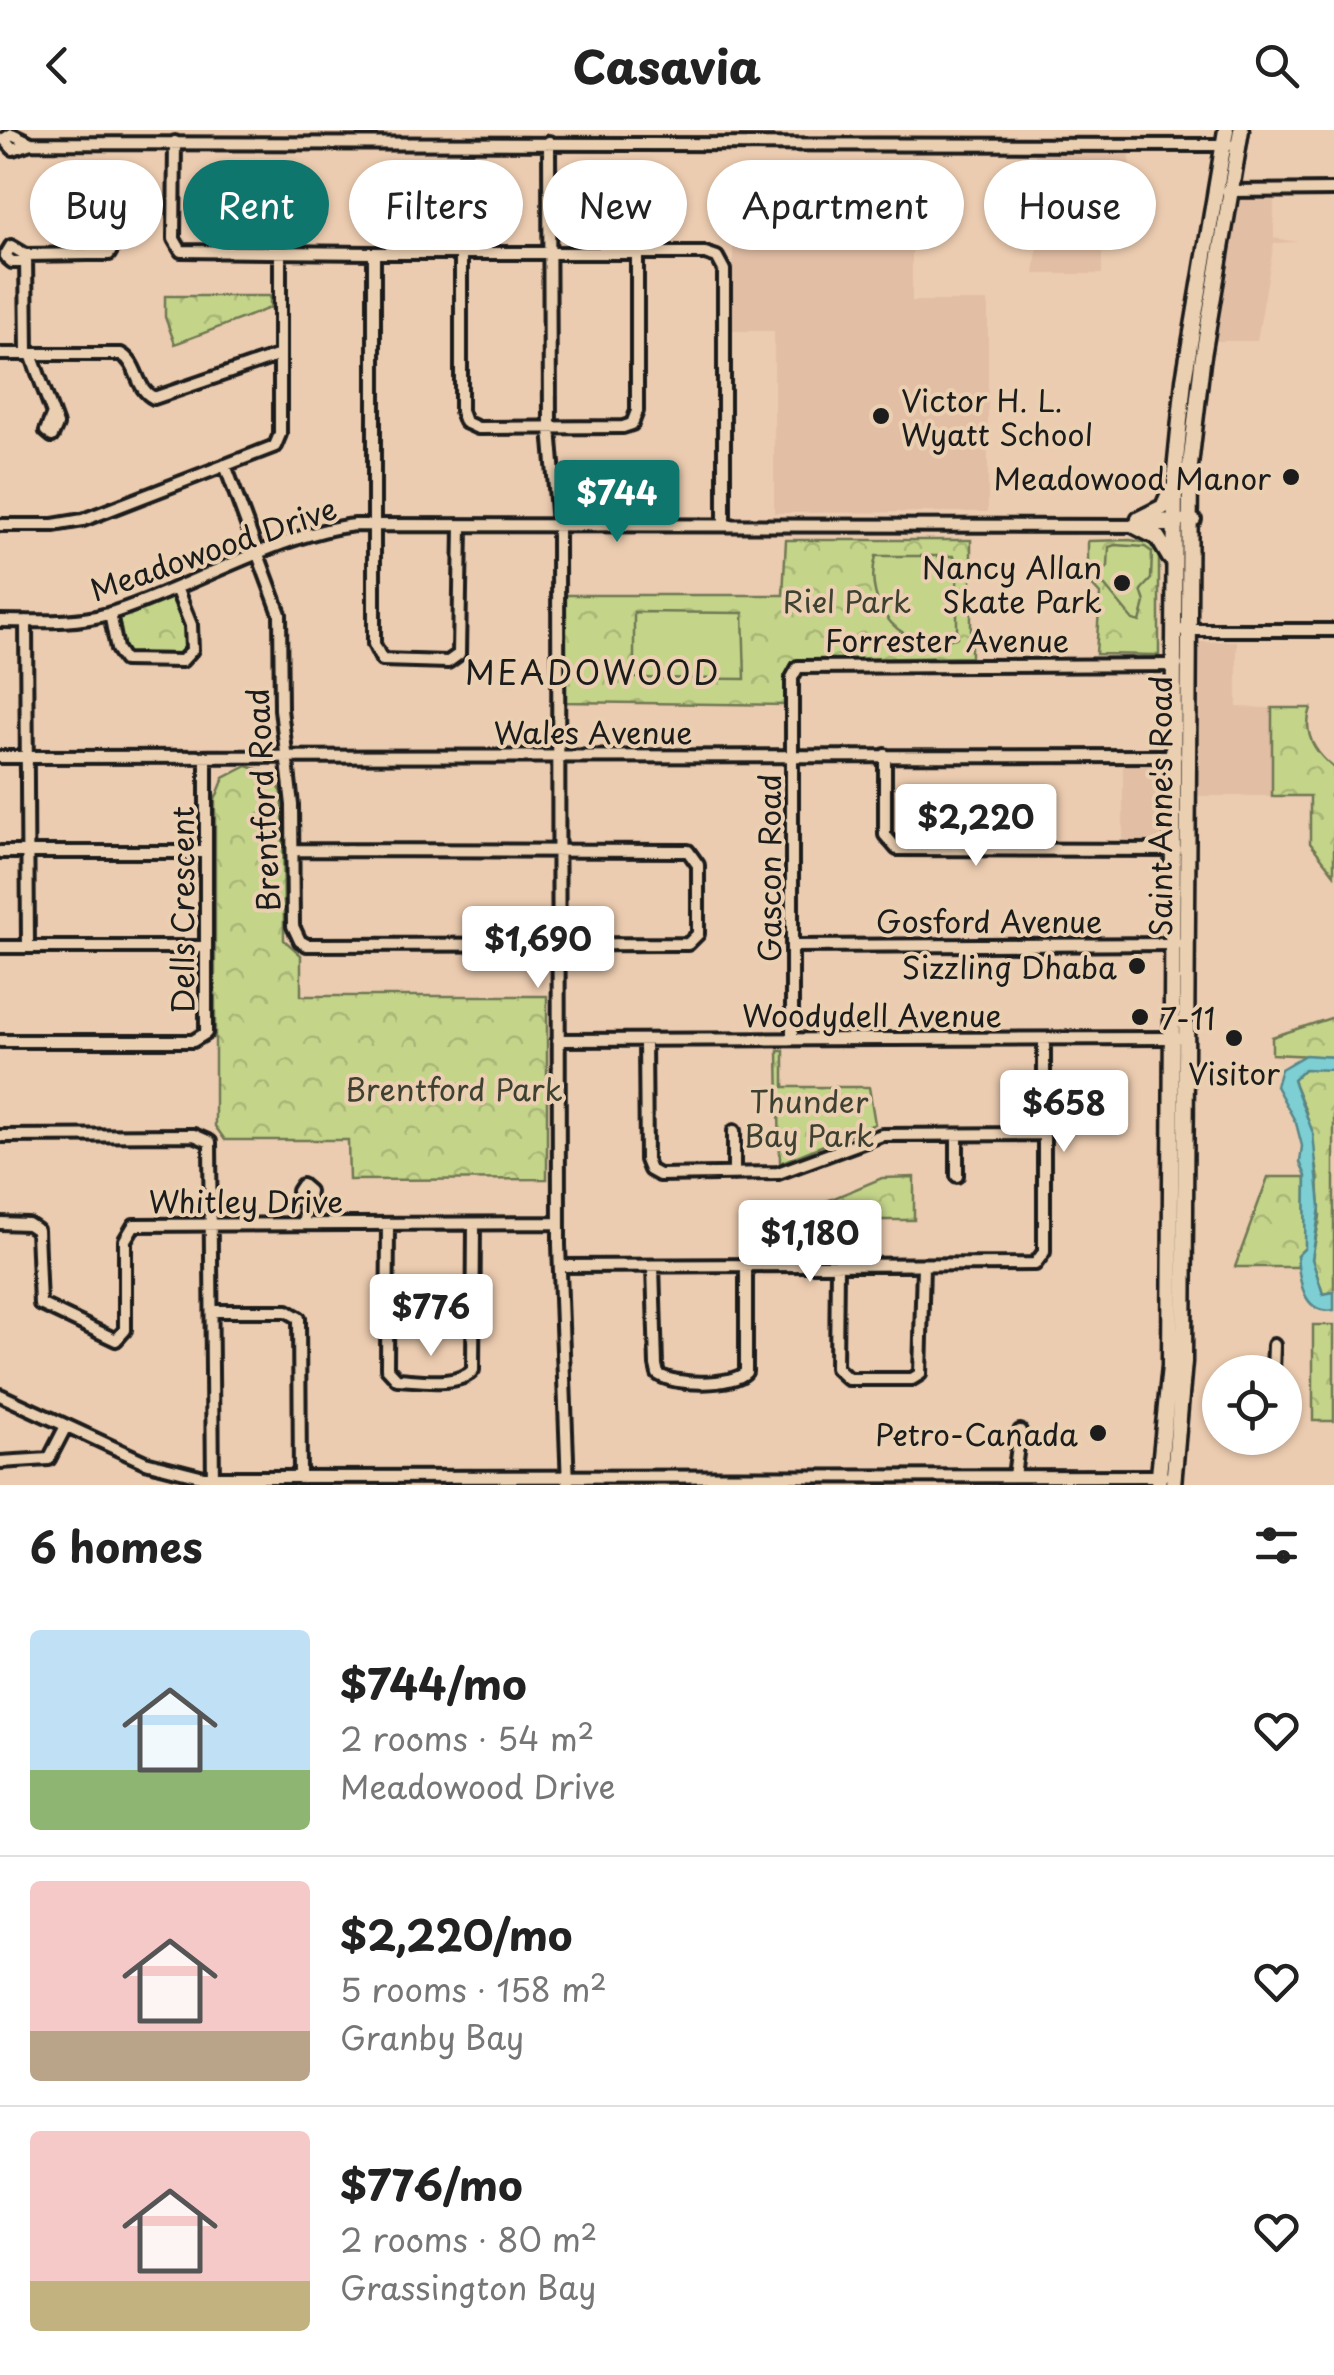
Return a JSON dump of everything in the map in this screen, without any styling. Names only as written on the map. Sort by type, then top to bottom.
[{"type":"main road","name":"Saint Anne's Road","points":[[1166,1480],[1179,1038],[1180,523],[1175,471],[1224,191],[1229,140],[1241,130]]},
{"type":"main road","name":"Saint Anne's Road","points":[[1180,630],[1173,572],[1191,446],[1198,339]]},
{"type":"main road","points":[[1173,572],[1165,546],[1137,523],[1162,507],[1175,471]]},
{"type":"street","points":[[31,143],[549,142],[603,136],[1229,140]]},
{"type":"street","points":[[175,142],[178,249],[190,254],[710,254],[723,265],[724,525]]},
{"type":"street","points":[[549,142],[550,428],[558,526],[558,1223],[568,1481]]},
{"type":"street","points":[[1224,191],[1334,190]]},
{"type":"street","points":[[53,414],[29,354],[26,259],[89,254]]},
{"type":"street","points":[[0,525],[77,521],[273,448],[280,440],[280,254]]},
{"type":"street","points":[[374,254],[374,644],[379,656],[391,662],[448,662],[459,654],[461,526]]},
{"type":"street","points":[[461,254],[462,418],[474,428],[623,428],[635,420],[637,254]]},
{"type":"street","points":[[0,354],[117,353],[130,359],[144,392],[154,398],[280,354]]},
{"type":"street","name":"Brentford Road","points":[[225,466],[280,614],[285,757],[292,795],[295,936],[304,944],[558,945]]},
{"type":"street","name":"Meadowood Drive","points":[[0,621],[81,620],[110,613],[328,530],[374,525],[1180,523]]},
{"type":"street","points":[[110,613],[117,648],[124,660],[182,661],[192,650],[192,630],[176,588]]},
{"type":"street","points":[[26,621],[28,947]]},
{"type":"street","points":[[1180,630],[1334,630]]},
{"type":"street","name":"Forrester Avenue","points":[[793,756],[792,678],[802,665],[1180,664]]},
{"type":"street","points":[[885,755],[886,835],[896,849],[1179,847]]},
{"type":"street","name":"Gascon Road","points":[[792,1039],[793,756]]},
{"type":"street","name":"Wales Avenue","points":[[0,757],[1180,756]]},
{"type":"street","name":"Dells Crescent","points":[[0,1041],[197,1041],[207,1030],[206,757]]},
{"type":"street","points":[[292,850],[688,851],[698,865],[698,934],[688,944],[558,945]]},
{"type":"street","points":[[0,852],[206,852]]},
{"type":"street","name":"Gosford Avenue","points":[[793,946],[1179,944]]},
{"type":"street","points":[[0,947],[206,947]]},
{"type":"street","name":"Woodydell Avenue","points":[[558,1040],[1179,1038]]},
{"type":"street","points":[[560,1266],[1031,1265],[1041,1259],[1044,1039]]},
{"type":"street","points":[[644,1040],[648,1168],[660,1174],[790,1170],[874,1136],[1044,1134]]},
{"type":"street","points":[[734,1131],[734,1174]]},
{"type":"street","points":[[957,1134],[957,1176]]},
{"type":"street","points":[[0,1136],[203,1137],[212,1148],[213,1481]]},
{"type":"street","points":[[303,1204],[303,1224]]},
{"type":"street","name":"Whitley Drive","points":[[0,1223],[28,1224],[36,1230],[40,1304],[116,1340],[126,1324],[124,1240],[129,1228],[212,1224],[558,1223]]},
{"type":"street","points":[[388,1224],[389,1372],[400,1379],[454,1379],[469,1376],[474,1367],[474,1224]]},
{"type":"street","points":[[837,1266],[836,1368],[848,1380],[912,1379],[920,1374],[923,1265]]},
{"type":"street","points":[[653,1266],[656,1365],[658,1374],[670,1380],[735,1380],[746,1372],[746,1266]]},
{"type":"street","points":[[212,1311],[287,1311],[298,1318],[300,1478]]},
{"type":"street","points":[[1274,1345],[1274,1355]]},
{"type":"street","points":[[0,1396],[162,1468],[213,1481],[950,1480],[1014,1476],[1166,1480]]},
{"type":"street","points":[[0,1462],[49,1458],[66,1426]]},
{"type":"street","points":[[1014,1476],[1020,1431]]},
{"type":"shaded area","points":[[1130,152],[1130,160],[1035,160],[1035,153]]},
{"type":"shaded area","points":[[1239,200],[1274,200],[1274,238],[1297,242],[1274,243],[1257,341],[1215,341]]},
{"type":"shaded area","name":"Victor H. L. Wyatt School","points":[[733,250],[912,250],[912,301],[988,301],[988,512],[774,513],[774,331],[733,331]]},
{"type":"shaded area","points":[[1037,250],[1102,250],[1102,274],[1034,274]]},
{"type":"shaded area","points":[[1237,641],[1237,707],[1272,708],[1272,796],[1196,796],[1197,642]]},
{"type":"shaded area","points":[[1123,765],[1163,765],[1163,840],[1123,840]]},
{"type":"green space","points":[[165,296],[270,296],[270,308],[175,344],[165,317]]},
{"type":"green space","name":"Riel Park","points":[[786,540],[971,540],[971,657],[801,660],[788,675],[787,705],[563,702],[563,595],[783,595]]},
{"type":"green space","points":[[1088,541],[1149,543],[1159,556],[1159,655],[1096,654],[1100,594],[1088,581]]},
{"type":"green space","name":"Nancy Allan Skate Park","points":[[1109,547],[1145,547],[1152,552],[1151,579],[1141,590],[1145,602],[1140,622],[1133,620],[1105,586],[1090,579],[1094,570],[1103,572],[1108,567]]},
{"type":"green space","points":[[876,556],[953,556],[957,560],[957,637],[920,640],[891,623],[875,593]]},
{"type":"green space","points":[[173,597],[186,626],[187,642],[181,656],[126,656],[121,648],[119,617]]},
{"type":"green space","points":[[634,612],[743,613],[745,679],[634,678]]},
{"type":"green space","points":[[1272,708],[1311,708],[1309,734],[1334,768],[1334,874],[1310,843],[1310,796],[1272,796]]},
{"type":"green space","name":"Brentford Park","points":[[247,766],[271,774],[283,794],[284,940],[301,955],[301,996],[547,996],[547,1179],[349,1180],[348,1140],[225,1140],[215,1126],[215,800],[224,778]]},
{"type":"green space","points":[[1334,1017],[1334,1057],[1272,1054],[1272,1037]]},
{"type":"green space","name":"Thunder Bay Park","points":[[778,1051],[784,1051],[784,1087],[869,1087],[875,1124],[780,1163]]},
{"type":"green space","points":[[1304,1069],[1334,1070],[1334,1292],[1323,1294],[1312,1259],[1320,1216],[1318,1174],[1306,1112],[1293,1080]]},
{"type":"green space","points":[[914,1177],[914,1220],[810,1220],[810,1208],[882,1178]]},
{"type":"green space","points":[[1268,1177],[1306,1177],[1305,1248],[1297,1256],[1298,1267],[1235,1267]]},
{"type":"green space","points":[[1313,1325],[1334,1325],[1334,1421],[1313,1421]]},
{"type":"water","points":[[1305,1055],[1334,1057],[1334,1070],[1304,1069],[1293,1080],[1313,1133],[1320,1207],[1312,1259],[1323,1294],[1334,1292],[1334,1310],[1315,1307],[1301,1285],[1297,1256],[1305,1248],[1306,1176],[1300,1162],[1302,1146],[1296,1123],[1276,1086],[1281,1069]]},
{"type":"place","name":"Victor H. L. Wyatt School","points":[[881,416]]},
{"type":"place","name":"Meadowood Manor","points":[[1291,477]]},
{"type":"place","name":"Nancy Allan Skate Park","points":[[1122,583]]},
{"type":"place","name":"Sizzling Dhaba","points":[[1137,966]]},
{"type":"place","name":"7-11","points":[[1140,1017]]},
{"type":"place","name":"Visitor","points":[[1234,1038]]},
{"type":"place","name":"Petro-Canada","points":[[1098,1433]]},
{"type":"district","name":"MEADOWOOD","points":[[593,672]]}]
